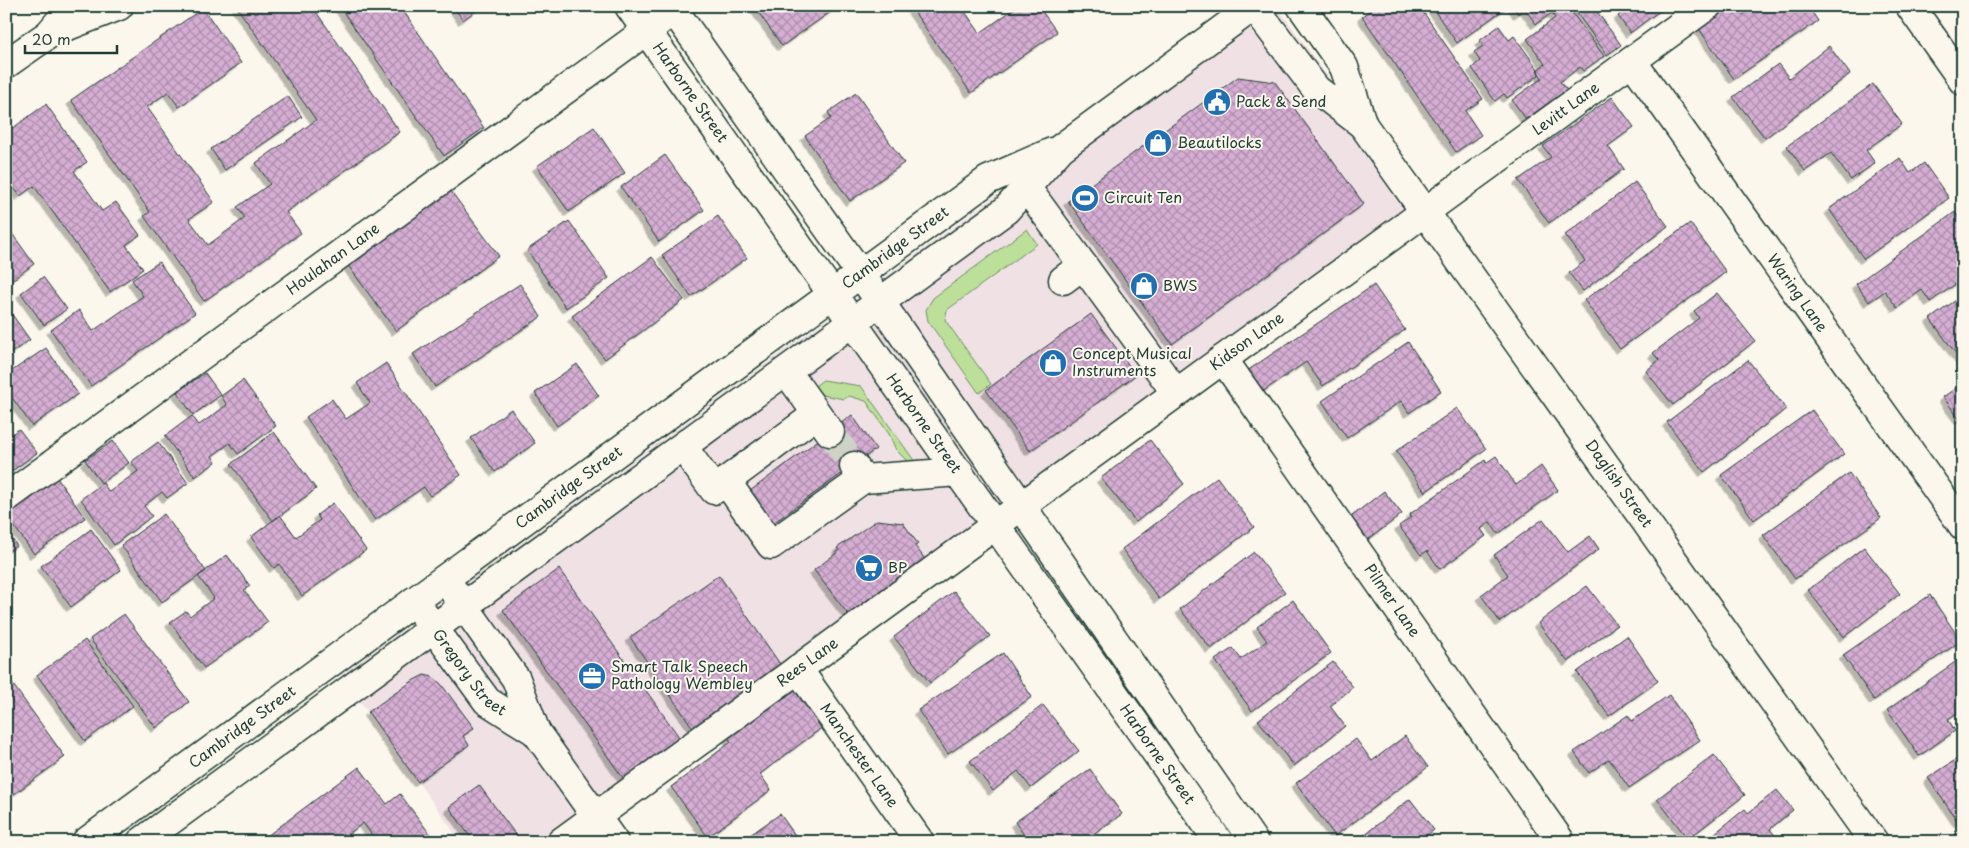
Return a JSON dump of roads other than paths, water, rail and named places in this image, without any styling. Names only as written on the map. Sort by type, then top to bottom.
[{"type":"main road","points":[[6,64],[48,34],[72,6]]},
{"type":"main road","points":[[48,34],[119,6]]},
{"type":"main road","name":"Harborne Street","points":[[628,6],[666,15],[860,274],[1254,842]]},
{"type":"main road","name":"Daglish Street","points":[[1254,6],[1316,90],[1364,125]]},
{"type":"main road","name":"Cambridge Street","points":[[142,842],[1006,210],[1061,148],[1254,6]]},
{"type":"main road","name":"Daglish Street","points":[[1301,6],[1344,67],[1364,125],[1874,842]]},
{"type":"main road","name":"Levitt Lane","points":[[1425,212],[1707,6]]},
{"type":"main road","points":[[1910,6],[1963,81]]},
{"type":"main road","name":"Harborne Street","points":[[666,15],[832,294],[1219,842]]},
{"type":"main road","name":"Houlahan Lane","points":[[6,498],[666,15]]},
{"type":"main road","name":"Waring Lane","points":[[1632,61],[1963,526]]},
{"type":"main road","name":"Cambridge Street","points":[[86,842],[988,180],[1061,148]]},
{"type":"main road","points":[[1026,187],[1073,272],[1176,393]]},
{"type":"main road","name":"Kidson Lane","points":[[995,526],[1425,212]]},
{"type":"main road","name":"Pilmer Lane","points":[[1223,359],[1561,842]]},
{"type":"main road","points":[[683,447],[714,490],[823,423],[786,372]]},
{"type":"main road","points":[[726,481],[771,544],[858,472],[959,472]]},
{"type":"main road","name":"Rees Lane","points":[[561,842],[995,526]]},
{"type":"main road","name":"Gregory Street","points":[[445,579],[516,679],[536,732],[614,842]]},
{"type":"main road","name":"Gregory Street","points":[[414,601],[487,701],[536,732]]},
{"type":"main road","name":"Manchester Lane","points":[[798,669],[920,842]]},
{"type":"tunnel","points":[[830,432],[854,466]]},
{"type":"place","name":"Pack & Send","points":[[1217,102]]},
{"type":"place","name":"Beautilocks","points":[[1158,143]]},
{"type":"place","name":"Circuit Ten","points":[[1085,198]]},
{"type":"place","name":"BWS","points":[[1144,286]]},
{"type":"place","name":"Concept Musical Instruments","points":[[1053,363]]},
{"type":"place","name":"BP","points":[[869,568]]},
{"type":"place","name":"Smart Talk Speech Pathology Wembley","points":[[592,676]]}]
